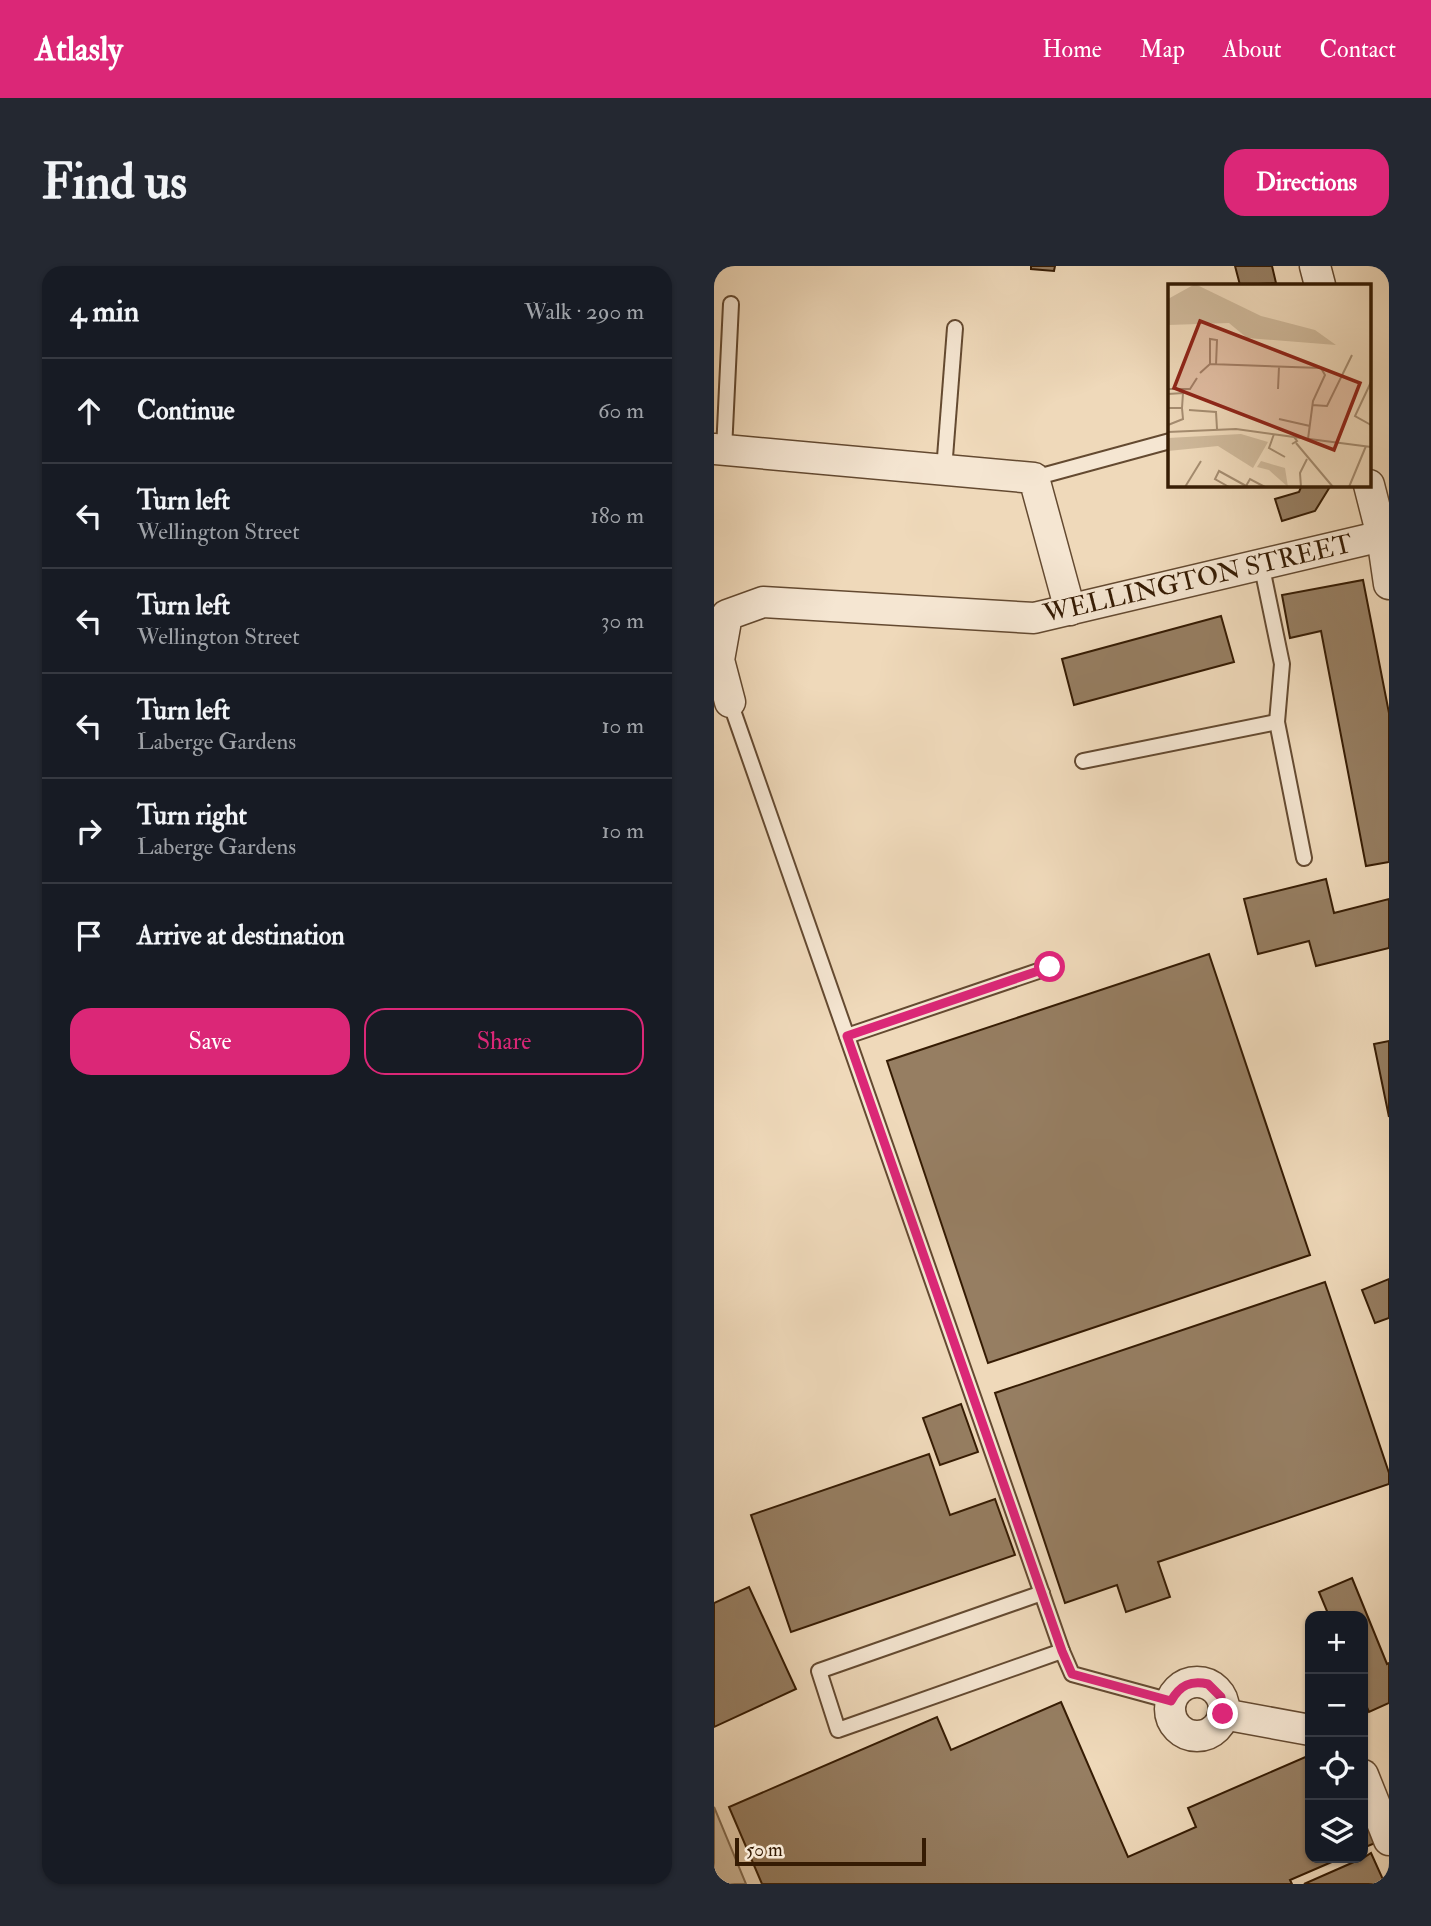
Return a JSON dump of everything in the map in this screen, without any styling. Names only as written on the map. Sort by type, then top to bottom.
[{"type":"street","points":[[1315,266],[1320,284]]},
{"type":"street","points":[[719,450],[1034,478],[1070,610]]},
{"type":"street","points":[[1370,489],[1387,534],[1389,584]]},
{"type":"street","name":"WELLINGTON STREET","points":[[730,702],[719,660],[727,615],[762,602],[1034,618],[1387,534]]},
{"type":"street","points":[[1171,1701],[1170,1709],[1176,1726],[1191,1735],[1207,1734],[1220,1722],[1223,1714],[1305,1729]]},
{"type":"street","points":[[1368,1788],[1389,1840]]},
{"type":"lane","points":[[719,450],[731,304]]},
{"type":"lane","points":[[944,470],[954,328]]},
{"type":"lane","points":[[1034,478],[1168,442]]},
{"type":"lane","points":[[1261,563],[1282,664],[1277,722],[1304,858]]},
{"type":"lane","name":"WELLINGTON STREET","points":[[730,702],[1072,1674],[1171,1701]]},
{"type":"lane","points":[[1083,761],[1277,722]]},
{"type":"lane","points":[[847,1036],[1050,967]]},
{"type":"lane","points":[[1042,1593],[819,1671],[838,1730],[1062,1651]]},
{"type":"shaded area","points":[[714,1807],[746,1884],[714,1884]]},
{"type":"building","points":[[1031,266],[1055,266],[1054,271],[1031,269]]},
{"type":"building","points":[[1235,266],[1272,266],[1276,283],[1240,284]]},
{"type":"building","points":[[1302,486],[1330,486],[1315,511],[1282,521],[1275,499],[1299,492]]},
{"type":"building","points":[[1363,580],[1389,713],[1389,862],[1366,866],[1321,631],[1290,638],[1282,595]]},
{"type":"building","points":[[1221,616],[1234,662],[1074,705],[1062,659]]},
{"type":"building","points":[[1326,879],[1334,913],[1389,899],[1389,948],[1316,966],[1309,941],[1258,954],[1244,899]]},
{"type":"building","points":[[1209,954],[1310,1255],[988,1363],[887,1061]]},
{"type":"building","points":[[1389,1041],[1389,1117],[1374,1044]]},
{"type":"building","points":[[1389,1279],[1389,1318],[1375,1323],[1362,1290]]},
{"type":"building","points":[[1325,1282],[1389,1473],[1389,1484],[1158,1562],[1170,1597],[1126,1612],[1117,1585],[1065,1603],[995,1393]]},
{"type":"building","points":[[961,1404],[978,1452],[940,1465],[923,1418]]},
{"type":"building","points":[[929,1454],[950,1515],[995,1499],[1015,1555],[791,1632],[751,1515]]},
{"type":"building","points":[[1352,1578],[1365,1611],[1327,1611],[1319,1592]]},
{"type":"building","points":[[749,1587],[796,1689],[714,1727],[714,1603]]},
{"type":"building","points":[[1368,1617],[1387,1664],[1389,1663],[1389,1703],[1369,1712]]},
{"type":"building","points":[[1061,1702],[1128,1857],[1196,1827],[1188,1808],[1305,1757],[1305,1863],[1329,1863],[1290,1880],[1292,1884],[762,1884],[729,1807],[937,1717],[951,1750]]},
{"type":"building","points":[[1368,1800],[1385,1839],[1368,1846]]},
{"type":"building","points":[[1371,1853],[1385,1884],[1304,1884],[1352,1863],[1368,1863],[1368,1855]]},
{"type":"route","points":[[1050,967],[847,1036],[1072,1674],[1171,1701],[1182,1687],[1190,1683],[1208,1684],[1216,1689],[1221,1697],[1223,1714]]}]
